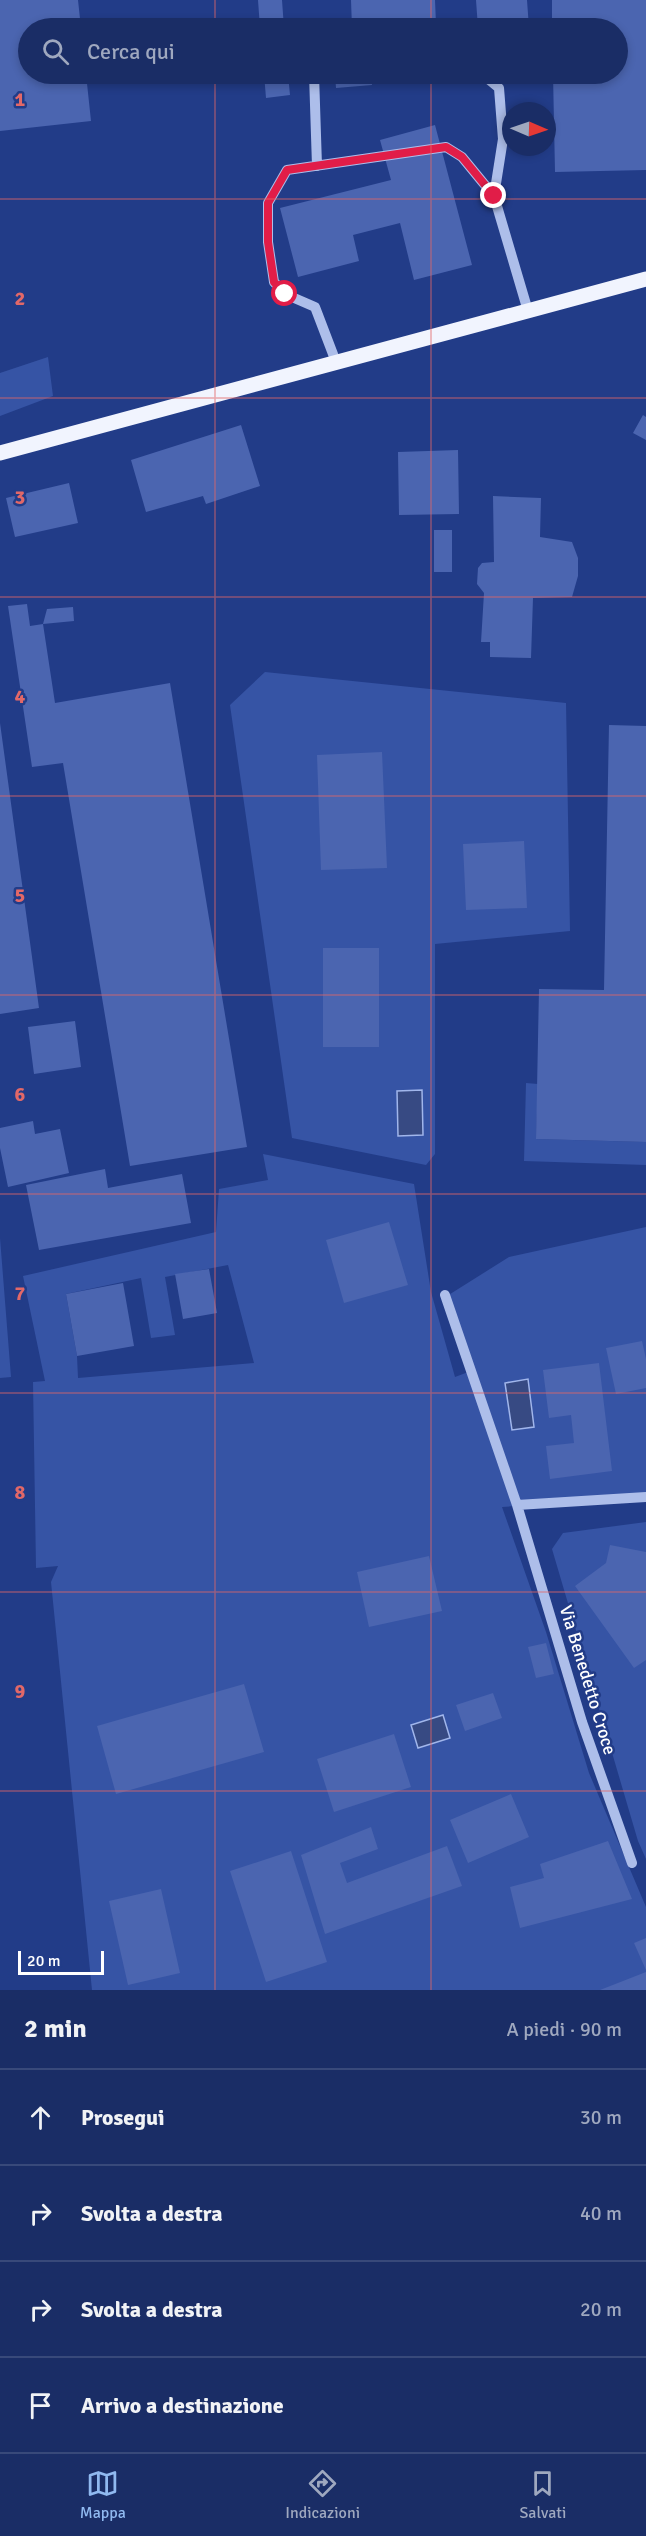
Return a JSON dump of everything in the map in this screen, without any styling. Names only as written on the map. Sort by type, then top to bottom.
[{"type":"main road","points":[[0,453],[646,279]]},
{"type":"street","points":[[314,84],[316,166]]},
{"type":"street","points":[[494,84],[499,88],[503,139],[494,196]]},
{"type":"street","points":[[336,362],[315,308],[285,294],[274,282],[268,242],[268,203],[287,170],[446,147],[462,157],[494,196],[528,311]]},
{"type":"street","name":"Via Benedetto Croce","points":[[445,1295],[517,1505],[582,1722],[632,1863]]},
{"type":"street","points":[[517,1505],[646,1497]]},
{"type":"shaded area","points":[[48,357],[53,396],[0,416],[0,373]]},
{"type":"shaded area","points":[[265,672],[566,703],[570,931],[435,944],[435,1154],[426,1165],[292,1138],[230,705]]},
{"type":"shaded area","points":[[526,1083],[538,1084],[536,1139],[646,1142],[646,1165],[524,1161]]},
{"type":"shaded area","points":[[422,1090],[423,1135],[398,1136],[397,1091]]},
{"type":"shaded area","points":[[263,1154],[414,1184],[431,1292],[455,1377],[471,1371],[447,1296],[509,1257],[646,1227],[646,1497],[502,1507],[546,1632],[589,1773],[646,1907],[646,1990],[92,1990],[51,1582],[58,1566],[36,1568],[33,1382],[45,1381],[23,1276],[216,1232],[219,1189],[268,1180]],"holes":[[[228,1265],[254,1363],[78,1378],[77,1356],[66,1294],[141,1278],[151,1338],[175,1335],[165,1277]]]},
{"type":"shaded area","points":[[0,1238],[11,1377],[0,1378]]},
{"type":"shaded area","points":[[528,1379],[534,1427],[512,1430],[505,1383]]},
{"type":"shaded area","points":[[646,1522],[646,1859],[638,1841],[552,1549],[563,1533]]},
{"type":"shaded area","points":[[443,1715],[450,1738],[418,1748],[411,1725]]},
{"type":"building","points":[[0,0],[78,0],[80,18],[18,18],[18,84],[87,84],[91,121],[0,131]]},
{"type":"building","points":[[258,0],[282,0],[283,18],[259,18]]},
{"type":"building","points":[[351,0],[435,0],[436,18],[352,18]]},
{"type":"building","points":[[476,0],[527,0],[528,18],[477,18]]},
{"type":"building","points":[[552,0],[646,0],[646,170],[555,172],[556,102],[554,102],[553,84],[628,84],[628,18],[552,18]]},
{"type":"building","points":[[265,84],[289,84],[290,95],[266,98]]},
{"type":"building","points":[[336,84],[372,84],[372,85],[336,88]]},
{"type":"building","points":[[435,125],[472,265],[414,280],[400,223],[353,235],[359,261],[298,277],[280,208],[391,180],[380,140]]},
{"type":"building","points":[[643,415],[646,417],[646,440],[633,433]]},
{"type":"building","points":[[241,425],[260,486],[206,504],[203,496],[146,512],[131,460]]},
{"type":"building","points":[[458,450],[459,514],[399,515],[398,452]]},
{"type":"building","points":[[69,483],[78,523],[15,537],[6,498]]},
{"type":"building","points":[[493,496],[541,498],[540,537],[572,542],[578,558],[578,576],[572,597],[533,598],[531,658],[490,657],[490,642],[481,642],[484,593],[477,584],[478,568],[482,563],[494,562]]},
{"type":"building","points":[[434,530],[452,530],[452,572],[434,572]]},
{"type":"building","points":[[27,604],[30,626],[43,624],[55,703],[170,683],[247,1147],[130,1166],[63,763],[32,767],[8,606]]},
{"type":"building","points":[[73,607],[74,621],[43,624],[47,609]]},
{"type":"building","points":[[0,723],[39,1008],[0,1014]]},
{"type":"building","points":[[609,725],[646,726],[646,1142],[536,1139],[539,989],[604,990]]},
{"type":"building","points":[[382,752],[387,868],[321,870],[317,755]]},
{"type":"building","points":[[524,841],[527,908],[466,910],[463,844]]},
{"type":"building","points":[[323,948],[379,948],[379,1047],[323,1047]]},
{"type":"building","points":[[75,1021],[81,1067],[34,1074],[28,1027]]},
{"type":"building","points":[[33,1121],[35,1134],[60,1129],[69,1173],[8,1187],[0,1148],[0,1128]]},
{"type":"building","points":[[105,1169],[108,1188],[182,1174],[191,1223],[39,1250],[26,1185]]},
{"type":"building","points":[[389,1222],[408,1285],[344,1303],[326,1240]]},
{"type":"building","points":[[209,1269],[217,1313],[183,1319],[175,1274]]},
{"type":"building","points":[[123,1283],[134,1346],[77,1356],[66,1294]]},
{"type":"building","points":[[642,1341],[646,1359],[646,1388],[616,1394],[606,1348]]},
{"type":"building","points":[[599,1363],[612,1471],[550,1479],[546,1446],[574,1443],[571,1415],[549,1418],[543,1370]]},
{"type":"building","points":[[610,1545],[646,1552],[646,1660],[634,1668],[575,1586],[606,1563]]},
{"type":"building","points":[[429,1556],[442,1611],[369,1627],[357,1572]]},
{"type":"building","points":[[546,1643],[554,1674],[536,1678],[528,1647]]},
{"type":"building","points":[[244,1684],[264,1752],[116,1794],[97,1726]]},
{"type":"building","points":[[493,1693],[502,1718],[465,1731],[456,1705]]},
{"type":"building","points":[[394,1734],[411,1787],[334,1812],[317,1759]]},
{"type":"building","points":[[511,1794],[529,1837],[468,1863],[450,1820]]},
{"type":"building","points":[[371,1827],[378,1849],[340,1863],[347,1883],[447,1846],[462,1886],[325,1934],[301,1855]]},
{"type":"building","points":[[608,1841],[632,1899],[520,1928],[510,1887],[544,1878],[540,1864]]},
{"type":"building","points":[[291,1851],[327,1962],[266,1982],[230,1871]]},
{"type":"building","points":[[161,1889],[180,1973],[128,1985],[109,1901]]},
{"type":"building","points":[[646,1938],[646,1970],[634,1943]]},
{"type":"building","points":[[646,1972],[646,1990],[600,1990]]},
{"type":"route","points":[[285,294],[274,282],[268,242],[268,203],[287,170],[446,147],[462,157],[494,196]]}]
